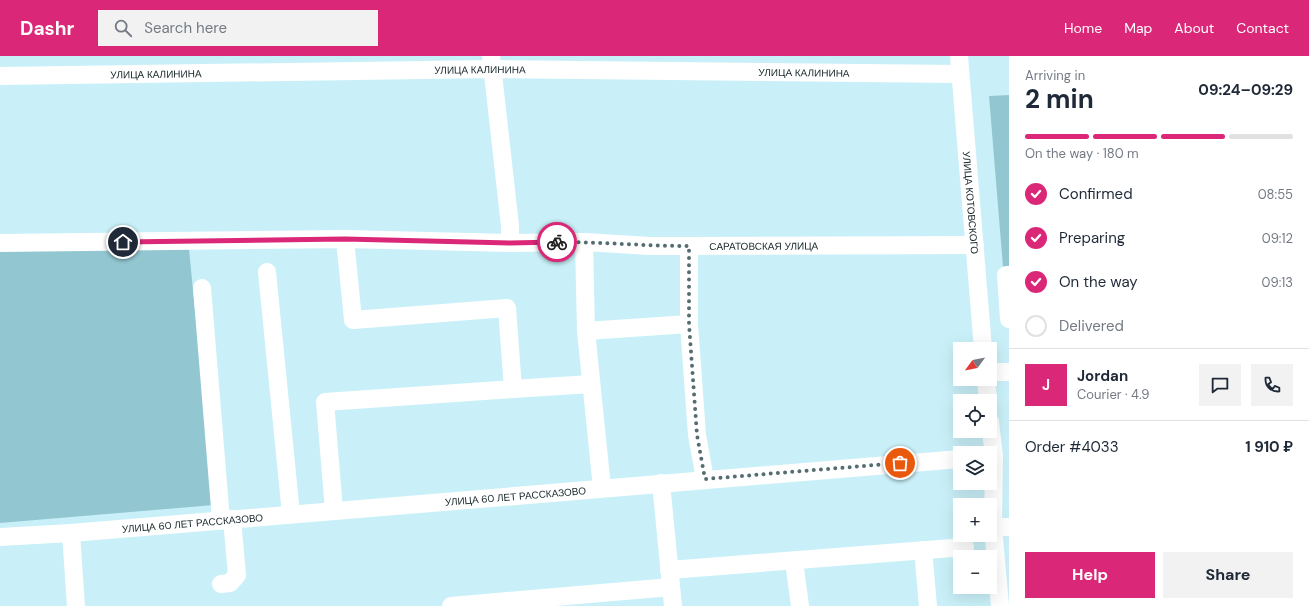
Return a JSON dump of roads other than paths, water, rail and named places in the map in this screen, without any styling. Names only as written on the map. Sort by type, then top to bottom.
[{"type":"street","name":"УЛИЦА КОТОВСКОГО","points":[[959,56],[982,342]]},
{"type":"street","name":"УЛИЦА КАЛИНИНА","points":[[0,76],[492,63],[960,74]]},
{"type":"street","points":[[492,63],[510,226],[510,243]]},
{"type":"street","points":[[345,239],[353,320],[507,308],[513,389]]},
{"type":"street","name":"САРАТОВСКАЯ УЛИЦА","points":[[0,243],[345,239],[510,243],[584,242],[650,246],[975,245]]},
{"type":"street","points":[[584,242],[586,331],[602,488]]},
{"type":"street","points":[[689,246],[689,324],[697,435],[705,479]]},
{"type":"street","points":[[267,272],[291,514]]},
{"type":"street","points":[[1009,275],[1006,275],[1009,319]]},
{"type":"street","points":[[202,288],[226,519],[237,575],[230,583],[221,584]]},
{"type":"street","points":[[586,331],[689,324]]},
{"type":"street","points":[[997,372],[1009,372]]},
{"type":"street","points":[[334,510],[325,402],[591,384]]},
{"type":"street","name":"УЛИЦА 60 ЛЕТ РАССКАЗОВО","points":[[0,537],[71,533],[953,460]]},
{"type":"street","points":[[661,483],[673,606]]},
{"type":"street","points":[[996,490],[1001,527],[1003,576],[1000,606]]},
{"type":"street","points":[[71,533],[76,606]]},
{"type":"street","points":[[451,606],[670,579],[794,561],[966,547]]},
{"type":"street","points":[[923,550],[928,606]]},
{"type":"street","points":[[794,561],[800,606]]}]
